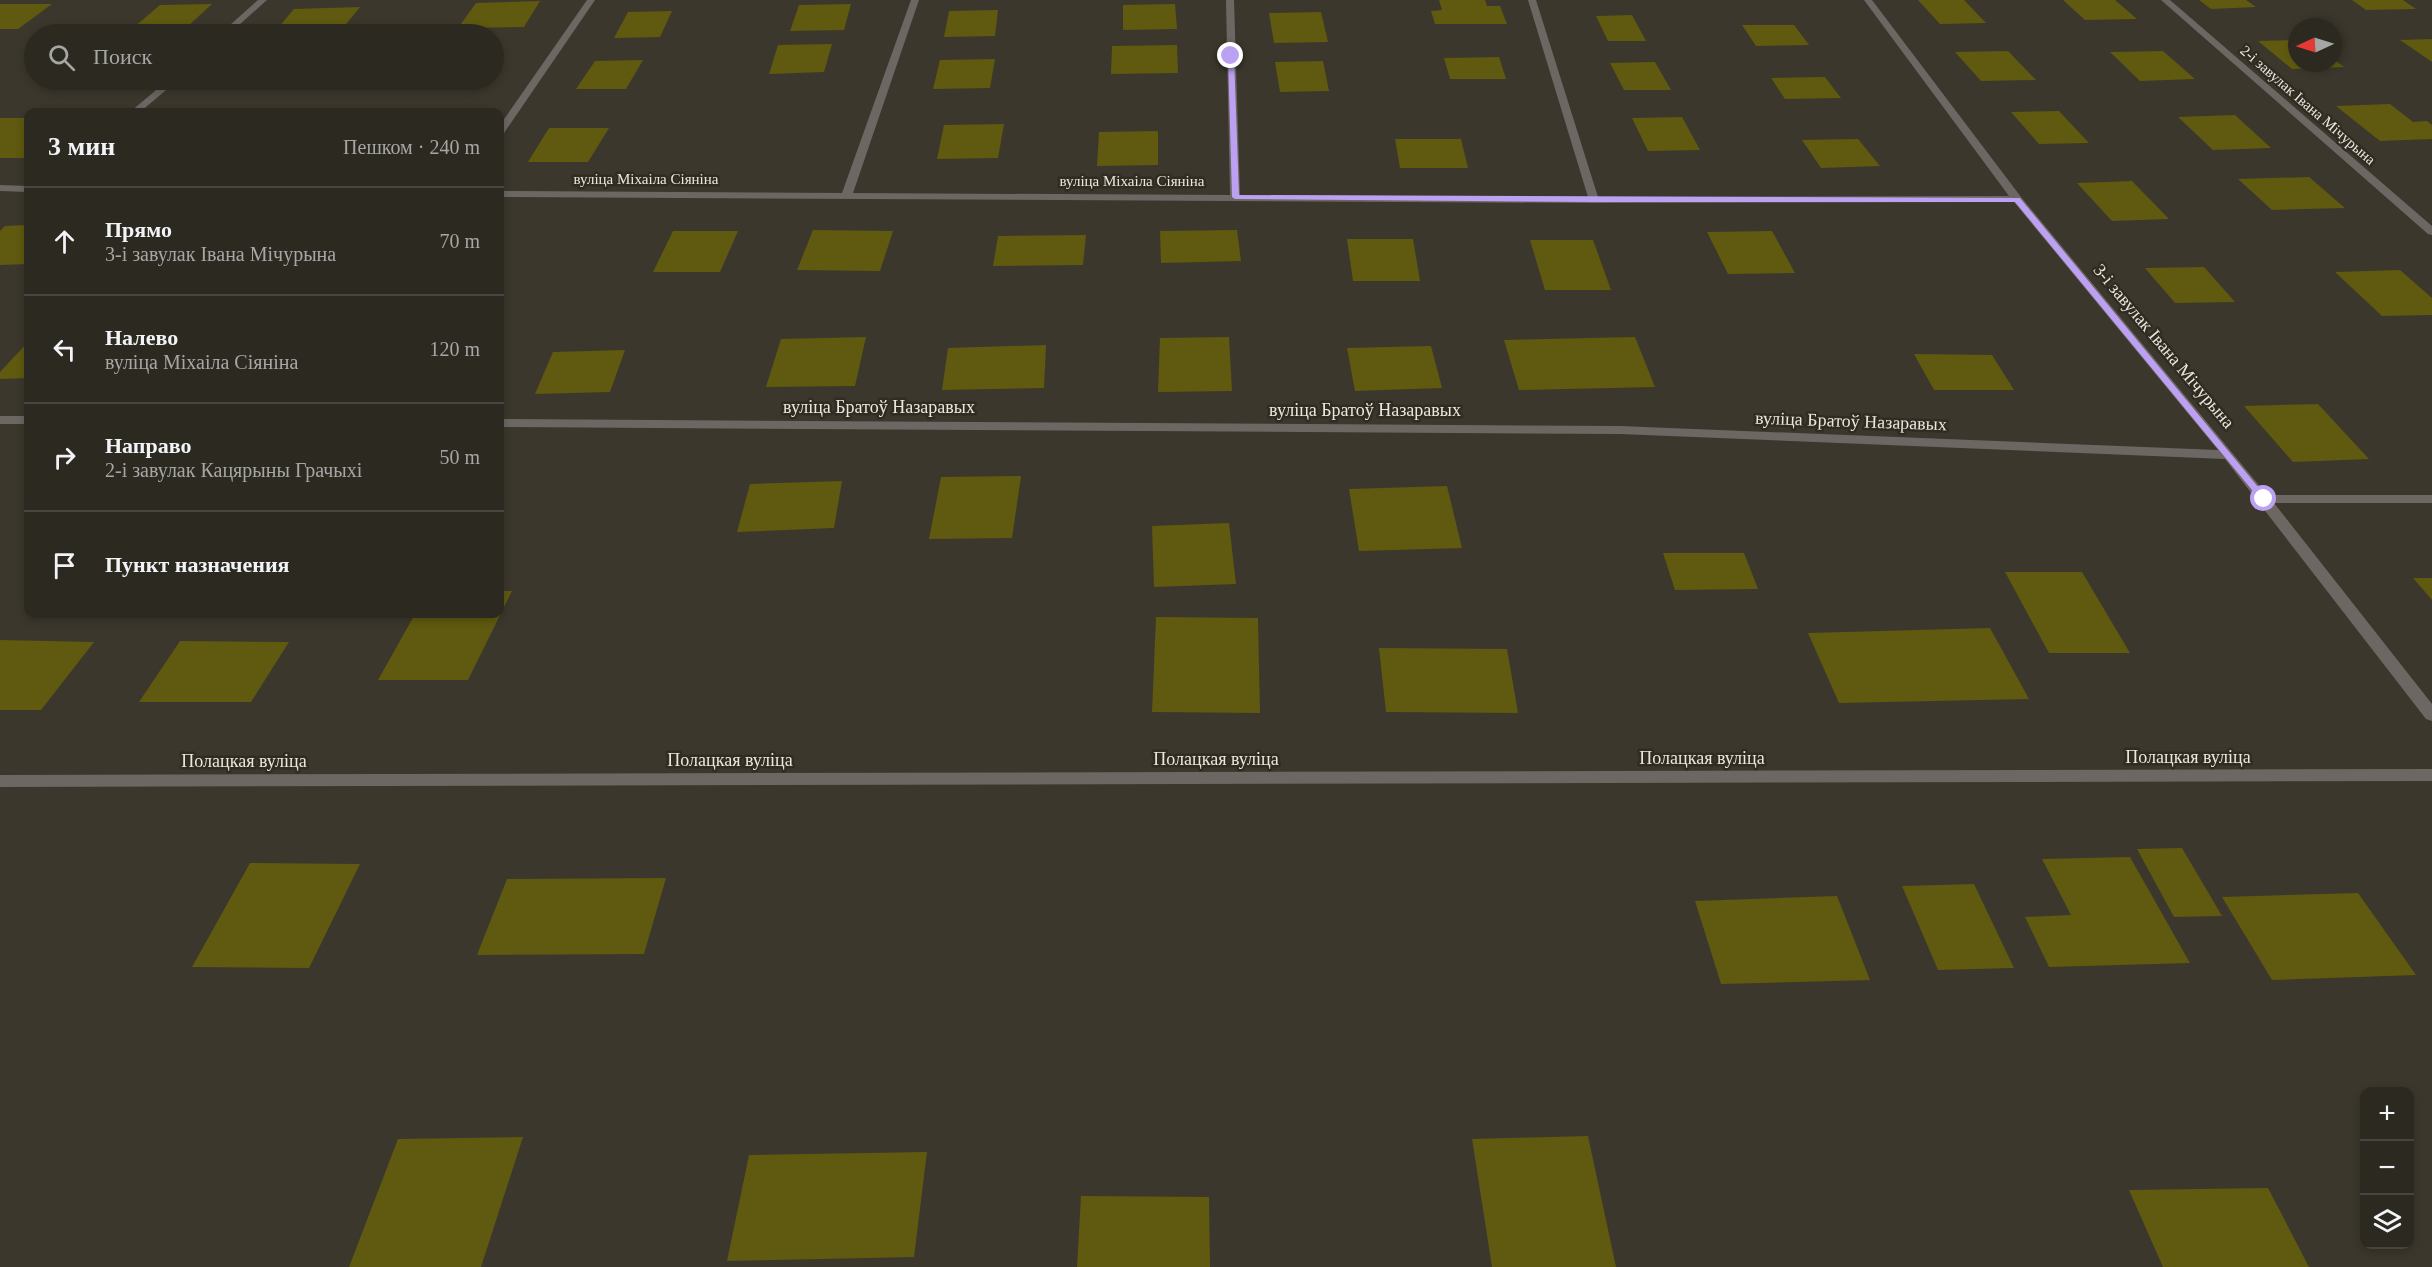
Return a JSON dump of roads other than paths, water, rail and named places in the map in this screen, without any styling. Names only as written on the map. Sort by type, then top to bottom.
[{"type":"street","points":[[235,24],[263,0]]},
{"type":"street","points":[[504,125],[591,0]]},
{"type":"street","points":[[848,195],[915,0]]},
{"type":"street","points":[[1230,0],[1235,197]]},
{"type":"street","points":[[1532,0],[1594,200]]},
{"type":"street","name":"3-і завулак Івана Мічурына","points":[[1868,0],[2017,200],[2229,455],[2432,715]]},
{"type":"street","name":"2-і завулак Івана Мічурына","points":[[2165,0],[2432,232]]},
{"type":"street","points":[[140,108],[161,90]]},
{"type":"street","points":[[0,188],[24,189]]},
{"type":"street","name":"вуліца Міхаіла Сіяніна","points":[[504,194],[2017,200]]},
{"type":"street","points":[[0,420],[24,420]]},
{"type":"street","name":"вуліца Братоў Назаравых","points":[[504,423],[1620,430],[2229,455]]},
{"type":"street","points":[[2264,499],[2432,499]]},
{"type":"street","name":"Полацкая вуліца","points":[[0,782],[2432,776]]}]
